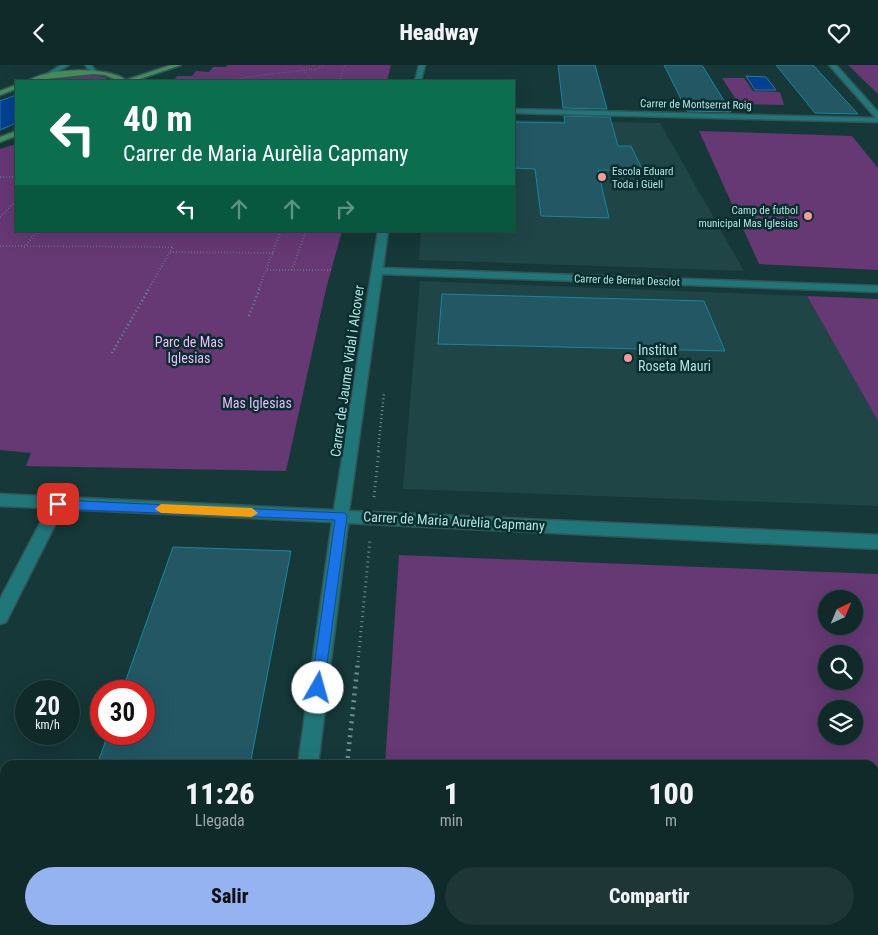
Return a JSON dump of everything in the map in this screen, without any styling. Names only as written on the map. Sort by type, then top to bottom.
[{"type":"main road","points":[[131,80],[178,65]]},
{"type":"main road","points":[[34,80],[71,72],[124,70]]},
{"type":"main road","points":[[105,72],[118,76],[121,80]]},
{"type":"main road","points":[[0,93],[15,87]]},
{"type":"main road","points":[[0,140],[15,133]]},
{"type":"street","points":[[45,77],[66,65]]},
{"type":"street","points":[[88,65],[93,71]]},
{"type":"street","points":[[418,80],[422,65]]},
{"type":"street","points":[[832,65],[878,118]]},
{"type":"street","name":"Carrer de Montserrat Roig","points":[[515,111],[878,118]]},
{"type":"street","name":"Carrer de Jaume Vidal i Alcover","points":[[309,760],[341,516],[383,232]]},
{"type":"street","name":"Carrer de Bernat Desclot","points":[[377,271],[878,289]]},
{"type":"street","name":"Carrer de Maria Aurèlia Capmany","points":[[0,501],[878,542]]},
{"type":"street","points":[[0,616],[58,504]]},
{"type":"path","points":[[299,65],[313,80]]},
{"type":"path","points":[[235,80],[253,76],[317,69],[325,65]]},
{"type":"path","points":[[339,80],[345,65]]},
{"type":"path","points":[[0,177],[15,177]]},
{"type":"path","points":[[0,217],[15,202]]},
{"type":"path","points":[[24,247],[37,232]]},
{"type":"path","points":[[249,316],[282,232]]},
{"type":"path","points":[[292,270],[306,232]]},
{"type":"path","points":[[0,246],[173,247],[112,353]]},
{"type":"path","points":[[170,252],[273,253]]},
{"type":"path","points":[[267,270],[332,270]]},
{"type":"shaded area","name":"Escola Eduard Toda i Güell","points":[[515,120],[660,123],[744,271],[419,260],[421,232],[515,232]]},
{"type":"shaded area","name":"Institut Roseta Mauri","points":[[420,281],[807,296],[878,421],[878,506],[403,489]]},
{"type":"green space","points":[[228,65],[391,65],[387,80],[174,80],[177,76],[192,76],[196,71],[209,72],[213,67],[226,67]]},
{"type":"green space","points":[[848,65],[878,65],[878,94]]},
{"type":"green space","points":[[85,74],[105,77],[109,80],[48,80]]},
{"type":"green space","points":[[722,78],[744,78],[753,91],[780,92],[784,105],[739,104]]},
{"type":"green space","name":"Camp de futbol municipal Mas Iglesias","points":[[699,131],[852,136],[878,168],[878,270],[759,264]]},
{"type":"green space","name":"Parc de Mas Iglesias","points":[[15,144],[15,232],[342,232],[326,289],[286,471],[26,466],[31,453],[0,450],[0,149]]},
{"type":"green space","points":[[807,296],[878,299],[878,421]]},
{"type":"green space","points":[[399,555],[878,574],[878,760],[385,760]]},
{"type":"water","points":[[746,76],[766,77],[776,90],[755,90]]},
{"type":"water","points":[[15,95],[15,123],[0,130],[0,101]]},
{"type":"building","points":[[558,65],[595,65],[607,109],[563,108]]},
{"type":"building","points":[[664,65],[702,65],[731,112],[687,111]]},
{"type":"building","points":[[776,65],[813,65],[858,114],[815,113]]},
{"type":"building","points":[[564,116],[610,117],[618,146],[631,146],[643,171],[598,170],[609,218],[541,216],[535,169],[515,168],[515,122],[565,123]]},
{"type":"building","points":[[442,294],[704,301],[725,351],[438,344]]},
{"type":"building","points":[[173,547],[291,551],[251,760],[99,760],[104,745],[155,745],[155,680],[126,680]]},
{"type":"slow traffic","points":[[161,509],[252,513]]},
{"type":"place","name":"Escola Eduard Toda i Güell","points":[[602,177]]},
{"type":"place","name":"Camp de futbol municipal Mas Iglesias","points":[[808,216]]},
{"type":"place","name":"Institut Roseta Mauri","points":[[628,358]]},
{"type":"route","points":[[58,504],[341,516],[318,688]]},
{"type":"park label","name":"Mas Iglesias","points":[[257,403]]}]
